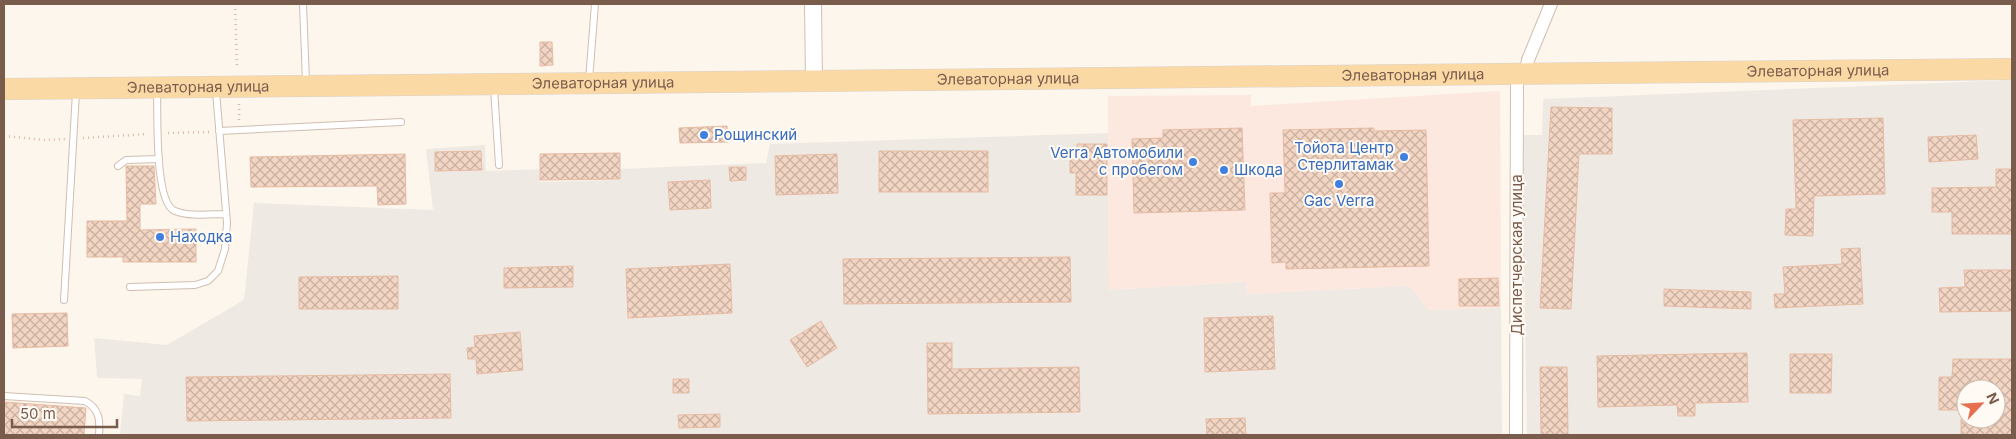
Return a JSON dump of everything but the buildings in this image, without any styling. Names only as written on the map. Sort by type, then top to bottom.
[{"type":"main road","name":"Элеваторная улица","points":[[4,89],[2012,68]]},
{"type":"street","points":[[814,4],[814,81]]},
{"type":"street","name":"Диспетчерская улица","points":[[1516,435],[1521,74],[1550,4]]},
{"type":"lane","points":[[302,4],[306,86]]},
{"type":"lane","points":[[588,84],[595,4]]},
{"type":"lane","points":[[494,84],[500,164]]},
{"type":"lane","points":[[130,287],[195,286],[208,281],[218,271],[225,249],[226,214],[216,87]]},
{"type":"lane","points":[[64,300],[76,88]]},
{"type":"lane","points":[[157,88],[162,189],[167,204],[173,211],[185,214],[226,214]]},
{"type":"lane","points":[[219,131],[402,122]]},
{"type":"lane","points":[[118,166],[126,160],[160,159]]},
{"type":"lane","points":[[4,396],[85,401],[95,408],[98,414],[99,435]]},
{"type":"path","points":[[235,4],[237,68]]},
{"type":"path","points":[[239,104],[240,130]]},
{"type":"path","points":[[4,136],[44,140],[219,131]]},
{"type":"shaded area","points":[[2012,80],[2012,435],[1527,435],[1522,135],[1542,135],[1543,99]]},
{"type":"shaded area","points":[[1500,91],[1501,308],[1428,310],[1413,290],[1406,286],[1246,294],[1246,282],[1109,290],[1108,96],[1251,95],[1251,106]]},
{"type":"shaded area","points":[[1108,133],[1109,290],[1246,282],[1247,294],[1406,286],[1413,290],[1428,310],[1501,308],[1502,435],[120,435],[124,394],[140,396],[142,379],[97,378],[94,338],[167,345],[244,300],[254,203],[433,210],[426,149],[485,145],[486,171],[539,169],[540,182],[620,180],[620,169],[766,163],[770,144]]},
{"type":"place","name":"Рощинский","points":[[704,135]]},
{"type":"place","name":"Тойота Центр Стерлитамак","points":[[1404,157]]},
{"type":"place","name":"Verra Автомобили с пробегом","points":[[1193,162]]},
{"type":"place","name":"Шкода","points":[[1224,170]]},
{"type":"place","name":"Gac Verra","points":[[1339,184]]},
{"type":"place","name":"Находка","points":[[160,237]]}]
